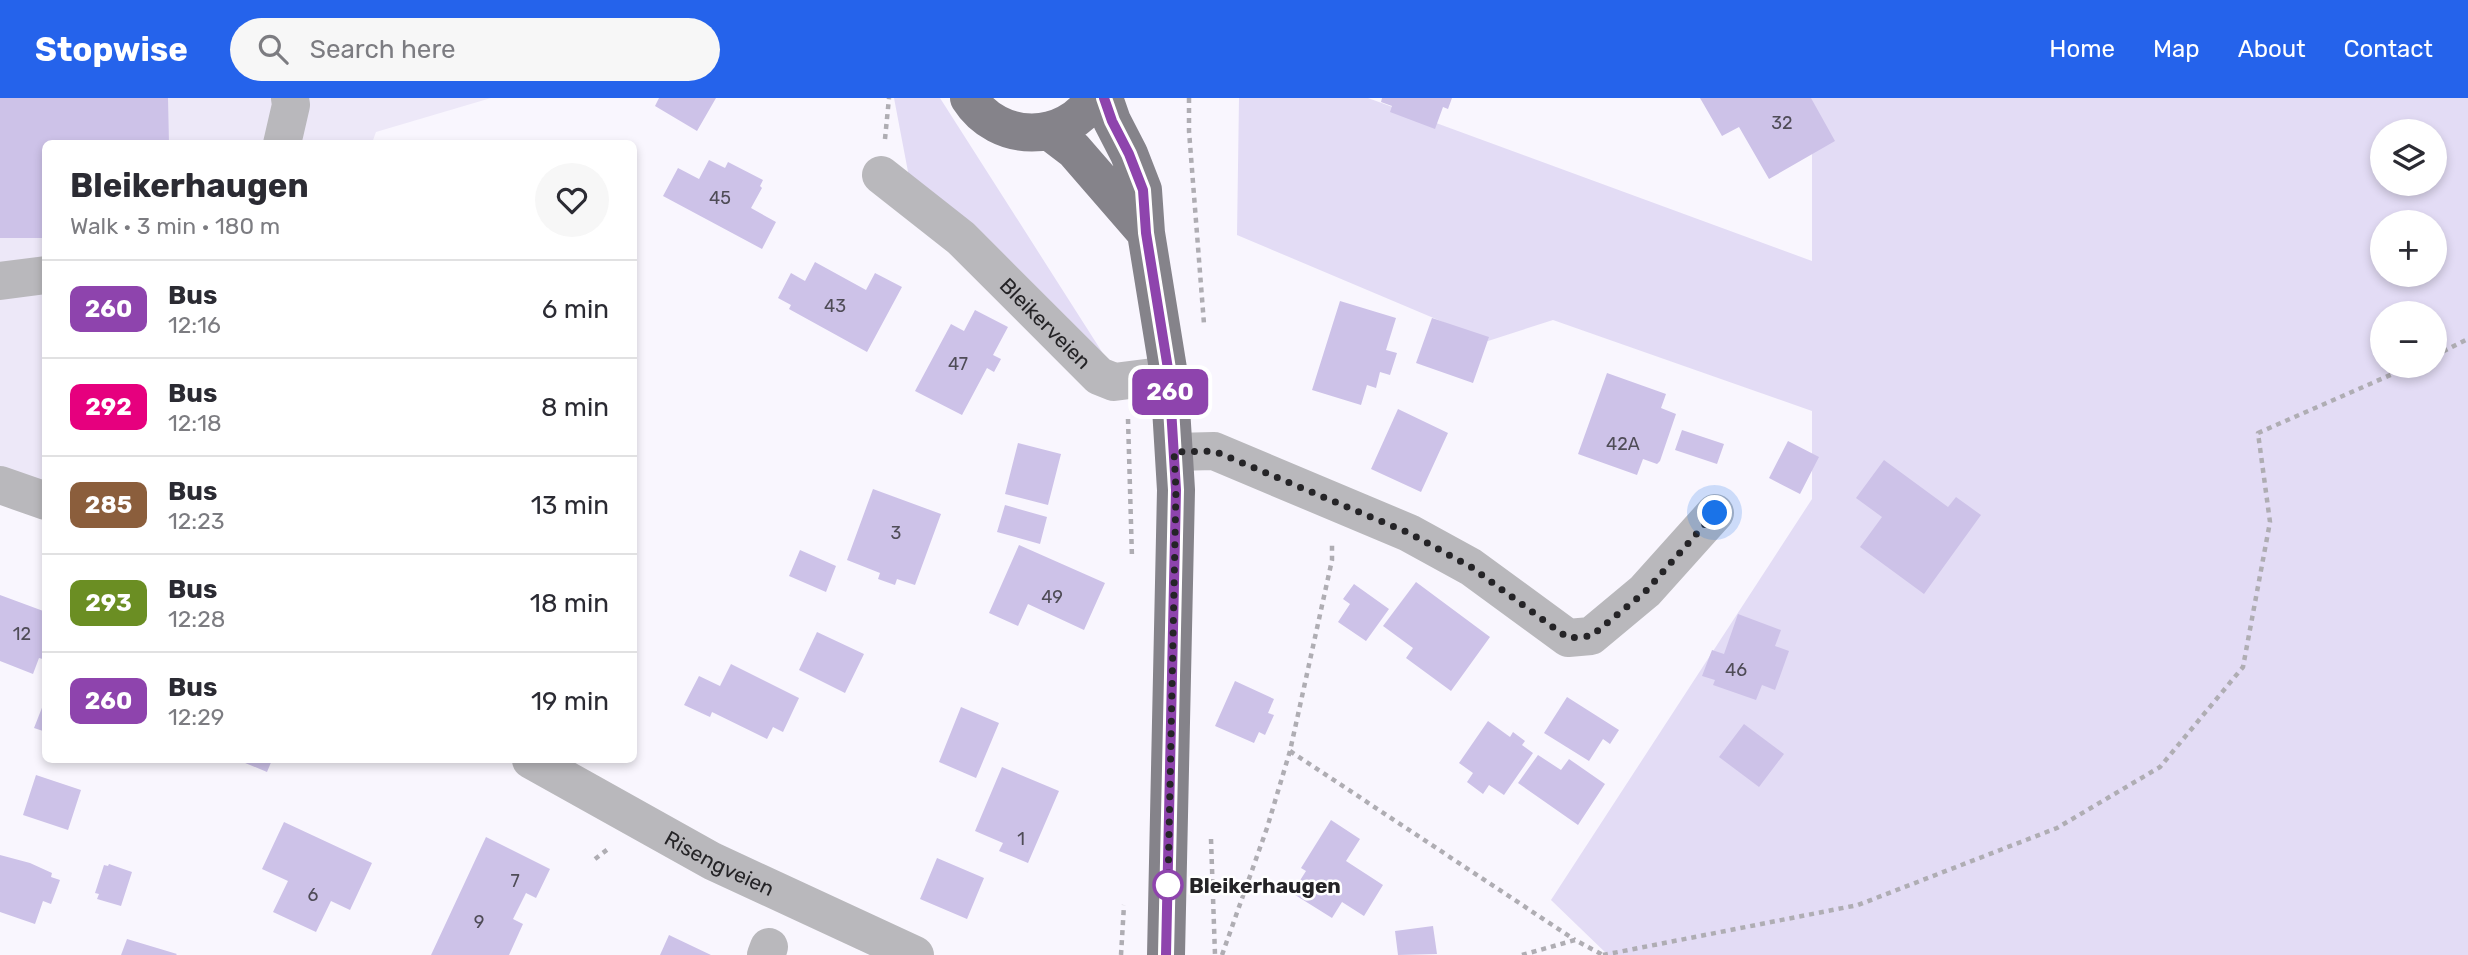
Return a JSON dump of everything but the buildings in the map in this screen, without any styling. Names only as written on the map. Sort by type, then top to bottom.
[{"type":"main road","points":[[969,98],[989,119],[1007,130],[1028,133],[1049,131],[1071,122],[1089,107],[1094,98]]},
{"type":"main road","points":[[1104,98],[1143,190],[1146,233],[1169,375],[1176,490],[1166,955]]},
{"type":"main road","points":[[1049,131],[1074,150],[1146,233]]},
{"type":"street","points":[[283,140],[290,98]]},
{"type":"street","name":"Bleikerveien","points":[[881,175],[961,238],[1099,376],[1114,382],[1169,375]]},
{"type":"street","points":[[0,281],[42,276]]},
{"type":"street","points":[[1174,452],[1214,451],[1409,533],[1471,567],[1568,638],[1591,636],[1645,592],[1715,513]]},
{"type":"street","points":[[0,485],[42,500]]},
{"type":"street","name":"Risengveien","points":[[536,763],[712,861],[915,955]]},
{"type":"path","points":[[1189,98],[1189,131],[1204,326]]},
{"type":"path","points":[[2447,350],[2468,339]]},
{"type":"path","points":[[1290,751],[1575,940],[1603,955],[1857,905],[2057,828],[2160,767],[2243,667],[2270,522],[2258,433],[2384,378]]},
{"type":"path","points":[[1222,955],[1267,828],[1290,751],[1332,560],[1333,499]]},
{"type":"path","points":[[1522,955],[1575,940]]},
{"type":"shaded area","points":[[0,98],[491,98],[376,132],[373,140],[42,140],[42,491],[0,478]]},
{"type":"shaded area","points":[[894,98],[940,98],[1111,366],[909,177]]},
{"type":"shaded area","points":[[1239,98],[1368,98],[1812,261],[1812,107],[1805,98],[2468,98],[2468,955],[1608,955],[1551,900],[1812,499],[1812,411],[1553,320],[1488,341],[1237,235]]},
{"type":"bus line","name":"260","points":[[1104,98],[1143,190],[1146,233],[1169,375],[1176,490],[1166,955]]},
{"type":"place","name":"Bleikerhaugen","points":[[1168,885]]},
{"type":"route","points":[[1168,885],[1176,490],[1174,452],[1214,451],[1409,533],[1471,567],[1568,638],[1591,636],[1645,592],[1715,513]]}]
